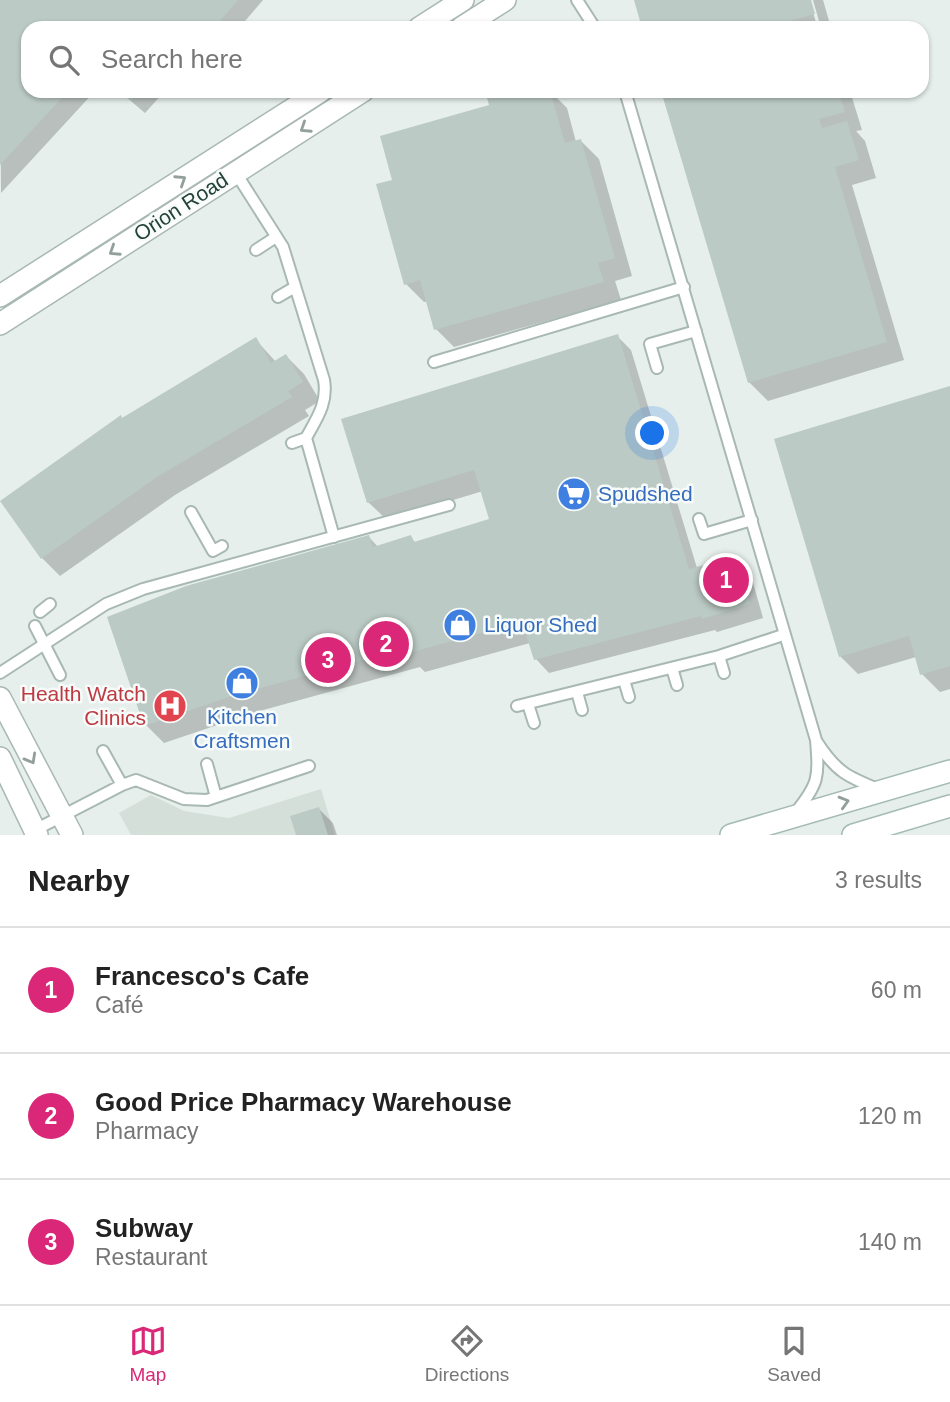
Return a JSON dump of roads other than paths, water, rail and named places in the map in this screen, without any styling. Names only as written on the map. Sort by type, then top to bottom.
[{"type":"street","points":[[430,21],[463,0]]},
{"type":"street","points":[[472,21],[505,0]]},
{"type":"street","name":"Orion Road","points":[[0,296],[310,98]]},
{"type":"street","name":"Orion Road","points":[[0,324],[352,98]]},
{"type":"street","points":[[0,698],[72,835]]},
{"type":"street","points":[[0,758],[36,832]]},
{"type":"street","points":[[731,835],[950,771]]},
{"type":"street","points":[[853,835],[950,806]]},
{"type":"lane","points":[[577,0],[590,21]]},
{"type":"lane","points":[[627,98],[816,740],[819,772],[815,789],[791,818]]},
{"type":"lane","points":[[223,154],[283,247],[327,395],[306,438],[334,537]]},
{"type":"lane","points":[[256,250],[276,237]]},
{"type":"lane","points":[[278,298],[295,287]]},
{"type":"lane","points":[[434,362],[684,287]]},
{"type":"lane","points":[[657,368],[650,344],[696,331]]},
{"type":"lane","points":[[292,443],[306,438]]},
{"type":"lane","points":[[0,673],[106,604],[143,589],[449,505]]},
{"type":"lane","points":[[191,512],[213,551],[222,545]]},
{"type":"lane","points":[[699,519],[704,534],[752,520]]},
{"type":"lane","points":[[40,612],[50,604]]},
{"type":"lane","points":[[35,626],[60,675]]},
{"type":"lane","points":[[534,723],[522,705],[719,656],[783,635]]},
{"type":"lane","points":[[719,656],[724,673]]},
{"type":"lane","points":[[672,667],[677,685]]},
{"type":"lane","points":[[624,680],[629,697]]},
{"type":"lane","points":[[577,692],[582,710]]},
{"type":"lane","points":[[816,740],[832,765],[841,772],[883,791]]},
{"type":"lane","points":[[103,751],[121,785]]},
{"type":"lane","points":[[207,764],[216,797]]},
{"type":"lane","points":[[36,832],[121,785],[136,780],[184,799],[206,800],[309,766]]},
{"type":"place","name":"Spudshed","points":[[574,494]]},
{"type":"place","name":"Francesco's Cafe","points":[[726,580]]},
{"type":"place","name":"Liquor Shed","points":[[460,625]]},
{"type":"place","name":"Good Price Pharmacy Warehouse","points":[[386,644]]},
{"type":"place","name":"Subway","points":[[328,660]]},
{"type":"place","name":"Kitchen Craftsmen","points":[[242,683]]},
{"type":"place","name":"Health Watch Clinics","points":[[170,706]]}]
